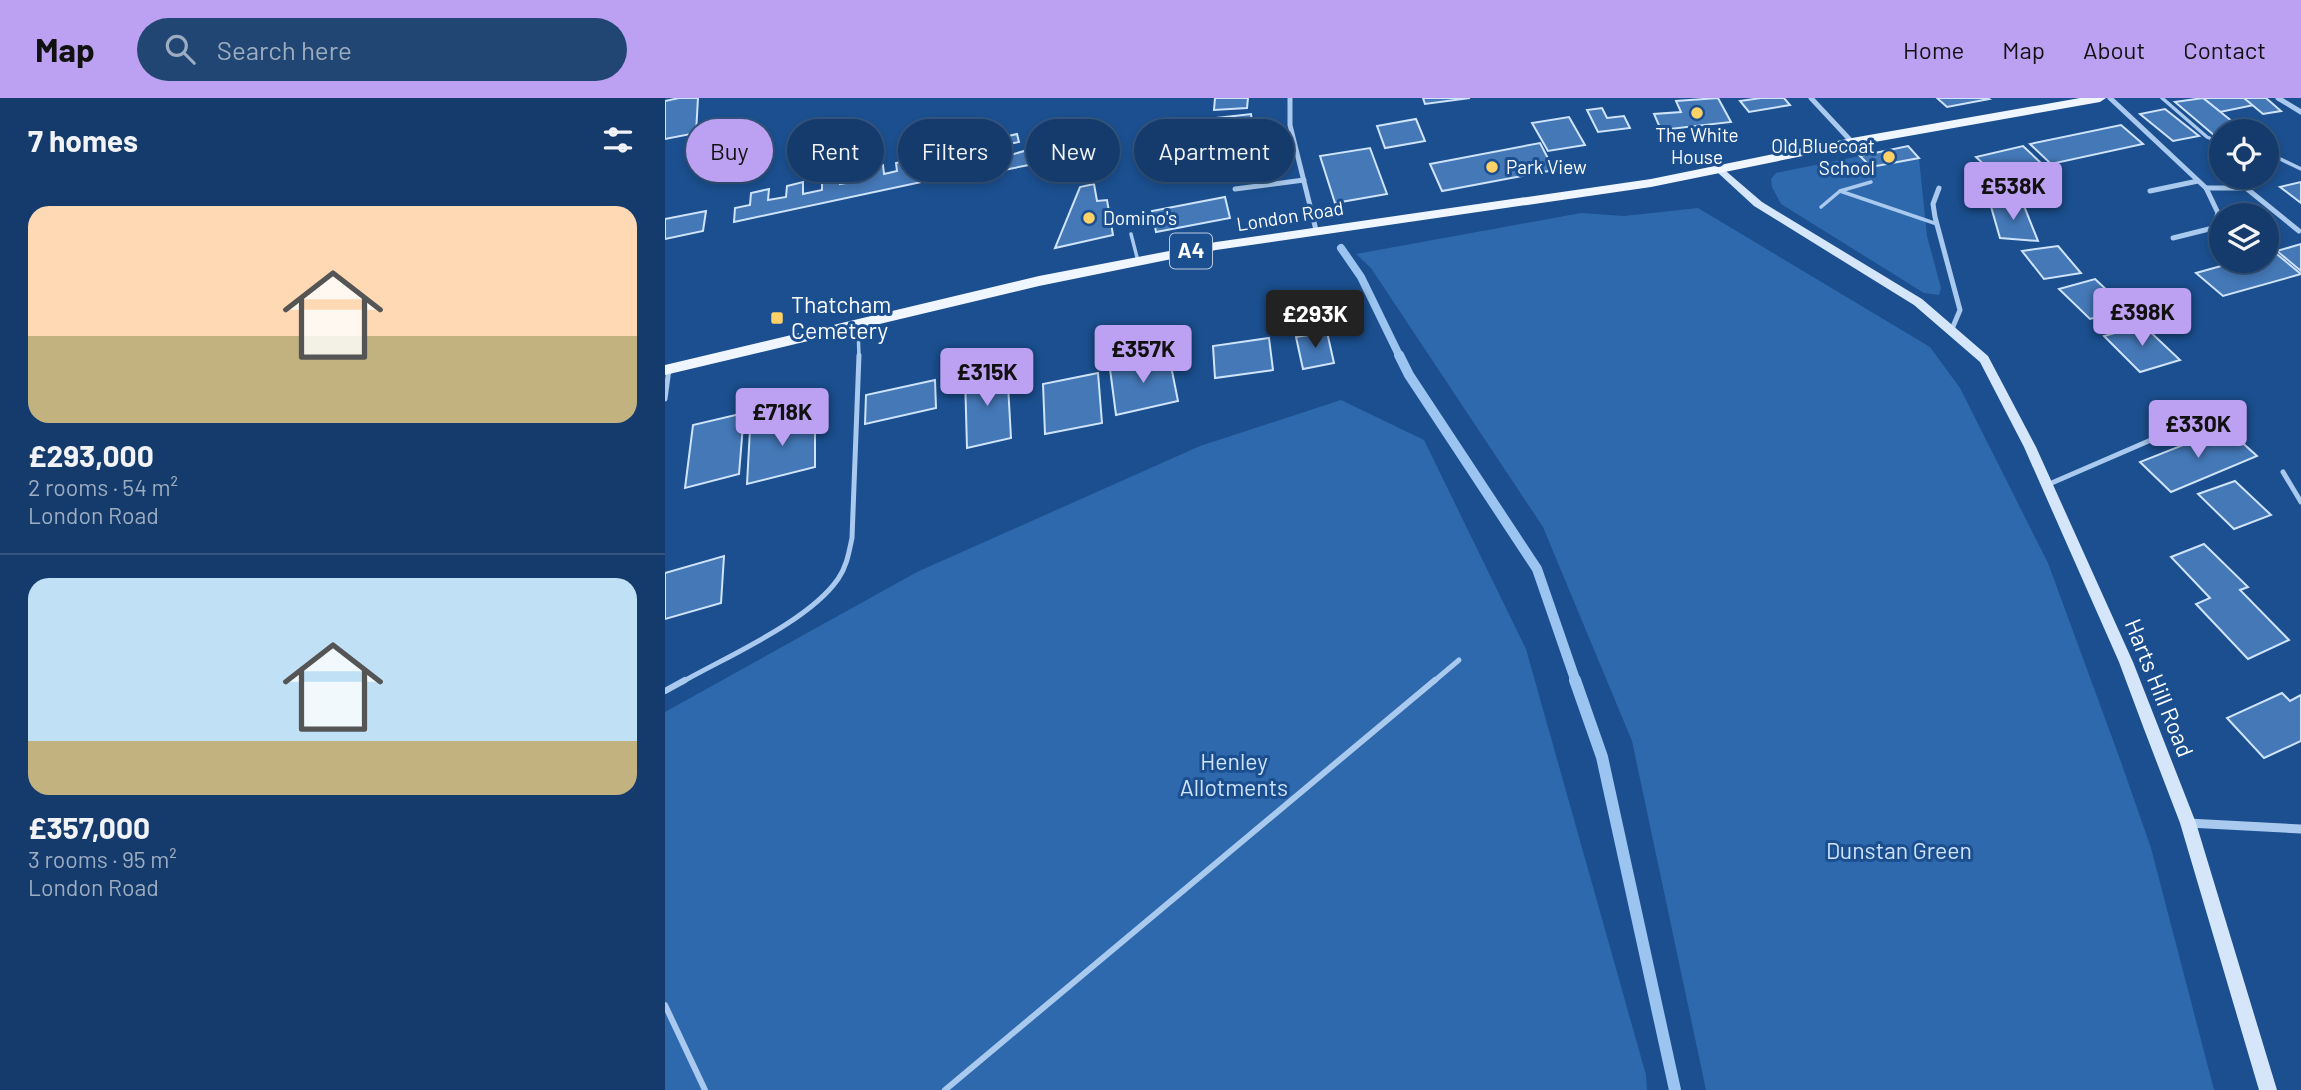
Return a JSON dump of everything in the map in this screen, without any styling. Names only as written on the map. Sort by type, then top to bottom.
[{"type":"main road","name":"A4","points":[[1720,169],[2096,98]]},
{"type":"main road","name":"London Road","points":[[667,370],[1039,281],[1138,261],[1315,230],[1448,214],[1651,183],[1720,169]]},
{"type":"street","points":[[1290,98],[1290,125],[1315,230]]},
{"type":"street","points":[[1811,98],[1852,142]]},
{"type":"street","points":[[2110,98],[2206,188],[2217,213],[2213,228],[2173,238]]},
{"type":"street","points":[[2278,98],[2301,111]]},
{"type":"street","name":"Harts Hill Road","points":[[1720,169],[1758,204],[1918,302],[1984,359],[2047,485],[2126,662],[2188,823],[2268,1090]]},
{"type":"street","points":[[1235,189],[1304,180]]},
{"type":"street","points":[[2150,191],[2198,181]]},
{"type":"street","points":[[1939,188],[1933,204],[1959,310],[1952,329]]},
{"type":"street","points":[[2206,188],[2246,188],[2299,231]]},
{"type":"street","points":[[2188,823],[2301,829]]},
{"type":"lane","points":[[2162,98],[2209,138]]},
{"type":"lane","points":[[2279,158],[2301,169]]},
{"type":"lane","points":[[1821,207],[1840,191],[1871,181]]},
{"type":"lane","points":[[1840,191],[1937,224]]},
{"type":"lane","points":[[1131,234],[1138,261]]},
{"type":"lane","points":[[665,691],[791,622],[826,595],[839,578],[848,559],[852,538],[858,326]]},
{"type":"lane","points":[[665,400],[667,370]]},
{"type":"lane","points":[[2047,485],[2152,437],[2181,427]]},
{"type":"lane","points":[[2283,472],[2301,502]]},
{"type":"lane","points":[[944,1090],[1459,660]]},
{"type":"lane","points":[[665,1005],[705,1090]]},
{"type":"green space","points":[[1860,156],[1871,167],[1919,158],[1927,236],[1941,288],[1939,295],[1924,293],[1781,204],[1772,187],[1771,179],[1776,173]]},
{"type":"green space","name":"Dunstan Green","points":[[1698,208],[1930,347],[1960,388],[2048,563],[2121,762],[2151,848],[2214,1090],[1706,1090],[1632,741],[1543,527],[1371,268],[1356,254],[1581,213],[1624,216]]},
{"type":"green space","name":"Henley Allotments","points":[[1341,400],[1424,440],[1526,649],[1646,1075],[1647,1090],[665,1090],[665,712],[917,572],[1200,446]]},
{"type":"building","points":[[698,98],[697,119],[686,119],[686,135],[665,139],[665,101]]},
{"type":"building","points":[[1215,98],[1248,98],[1247,108],[1214,110]]},
{"type":"building","points":[[1423,98],[1470,98],[1425,104]]},
{"type":"building","name":"The White House","points":[[1718,98],[1731,122],[1661,130],[1654,114],[1681,112],[1676,101]]},
{"type":"building","points":[[1784,98],[1790,105],[1749,112],[1740,101]]},
{"type":"building","points":[[1937,98],[1987,98],[1989,99],[1947,107]]},
{"type":"building","points":[[2203,98],[2244,98],[2254,105],[2220,112]]},
{"type":"building","points":[[2203,98],[2229,119],[2209,119],[2209,131],[2175,102]]},
{"type":"building","points":[[2244,98],[2266,98],[2281,111],[2263,114]]},
{"type":"building","points":[[1602,108],[1607,118],[1624,116],[1630,128],[1598,132],[1587,110]]},
{"type":"building","points":[[2165,109],[2199,136],[2173,141],[2140,114]]},
{"type":"building","points":[[1251,114],[1252,119],[1217,119]]},
{"type":"building","points":[[1569,117],[1585,145],[1548,151],[1532,123]]},
{"type":"building","points":[[1416,119],[1425,141],[1385,148],[1377,126]]},
{"type":"building","points":[[2121,125],[2143,144],[2051,164],[2030,144]]},
{"type":"building","points":[[1017,134],[1019,142],[1012,143],[1012,135]]},
{"type":"building","name":"Park View","points":[[1540,143],[1554,170],[1442,191],[1430,164]]},
{"type":"building","name":"Old Bluecoat School","points":[[1908,146],[1919,158],[1871,167],[1860,156]]},
{"type":"building","points":[[2023,146],[2042,164],[1995,175],[1976,157]]},
{"type":"building","points":[[1370,148],[1387,194],[1335,203],[1320,156]]},
{"type":"building","points":[[1026,150],[1026,166],[1012,168],[1012,155]]},
{"type":"building","points":[[898,163],[898,182],[922,182],[734,222],[735,208],[750,205],[751,193],[769,189],[768,200],[786,197],[787,186],[803,182],[803,194],[822,190],[822,182],[884,182],[884,174],[897,171]]},
{"type":"building","points":[[2301,182],[2301,203],[2280,187]]},
{"type":"building","name":"Domino's","points":[[1094,184],[1097,201],[1107,200],[1113,235],[1055,248],[1080,187]]},
{"type":"building","points":[[1225,197],[1230,218],[1156,232],[1152,211]]},
{"type":"building","points":[[1990,203],[2024,206],[2038,241],[2000,238]]},
{"type":"building","points":[[706,211],[703,231],[665,239],[665,219]]},
{"type":"building","points":[[2301,244],[2301,271],[2279,253]]},
{"type":"building","points":[[2058,246],[2081,273],[2044,279],[2022,251]]},
{"type":"building","points":[[2279,256],[2301,274],[2223,296],[2196,273],[2209,269],[2209,273],[2279,273]]},
{"type":"building","points":[[2095,279],[2127,309],[2090,319],[2059,289]]},
{"type":"building","points":[[2143,325],[2180,360],[2140,372],[2104,336]]},
{"type":"building","points":[[1327,332],[1334,363],[1303,369],[1296,337]]},
{"type":"building","points":[[1269,338],[1273,370],[1215,378],[1213,346]]},
{"type":"building","points":[[1169,356],[1178,401],[1116,415],[1110,369]]},
{"type":"building","points":[[1007,367],[1011,438],[967,448],[965,376]]},
{"type":"building","points":[[1098,373],[1102,423],[1045,434],[1043,384]]},
{"type":"building","points":[[935,380],[936,408],[865,424],[866,395]]},
{"type":"building","points":[[815,412],[815,467],[747,484],[750,429]]},
{"type":"building","points":[[744,413],[739,474],[685,488],[693,425]]},
{"type":"building","points":[[2226,428],[2257,456],[2171,492],[2140,462]]},
{"type":"building","points":[[2235,481],[2271,515],[2234,529],[2198,494]]},
{"type":"building","points":[[2204,544],[2248,587],[2240,590],[2289,640],[2248,659],[2196,604],[2210,598],[2171,557]]},
{"type":"building","points":[[724,556],[721,603],[665,619],[665,573]]},
{"type":"building","points":[[2282,693],[2290,701],[2301,695],[2301,741],[2264,758],[2227,718]]},
{"type":"waterway","points":[[1341,248],[1361,277],[1400,357]]},
{"type":"waterway","points":[[1400,357],[1409,375],[1537,569],[1576,682]]},
{"type":"waterway","points":[[1575,680],[1602,757],[1675,1090]]},
{"type":"place","name":"The White House","points":[[1697,113]]},
{"type":"place","name":"Old Bluecoat School","points":[[1889,157]]},
{"type":"place","name":"Park View","points":[[1492,167]]},
{"type":"place","name":"Domino's","points":[[1089,218]]},
{"type":"place","name":"Thatcham Cemetery","points":[[777,318]]}]
